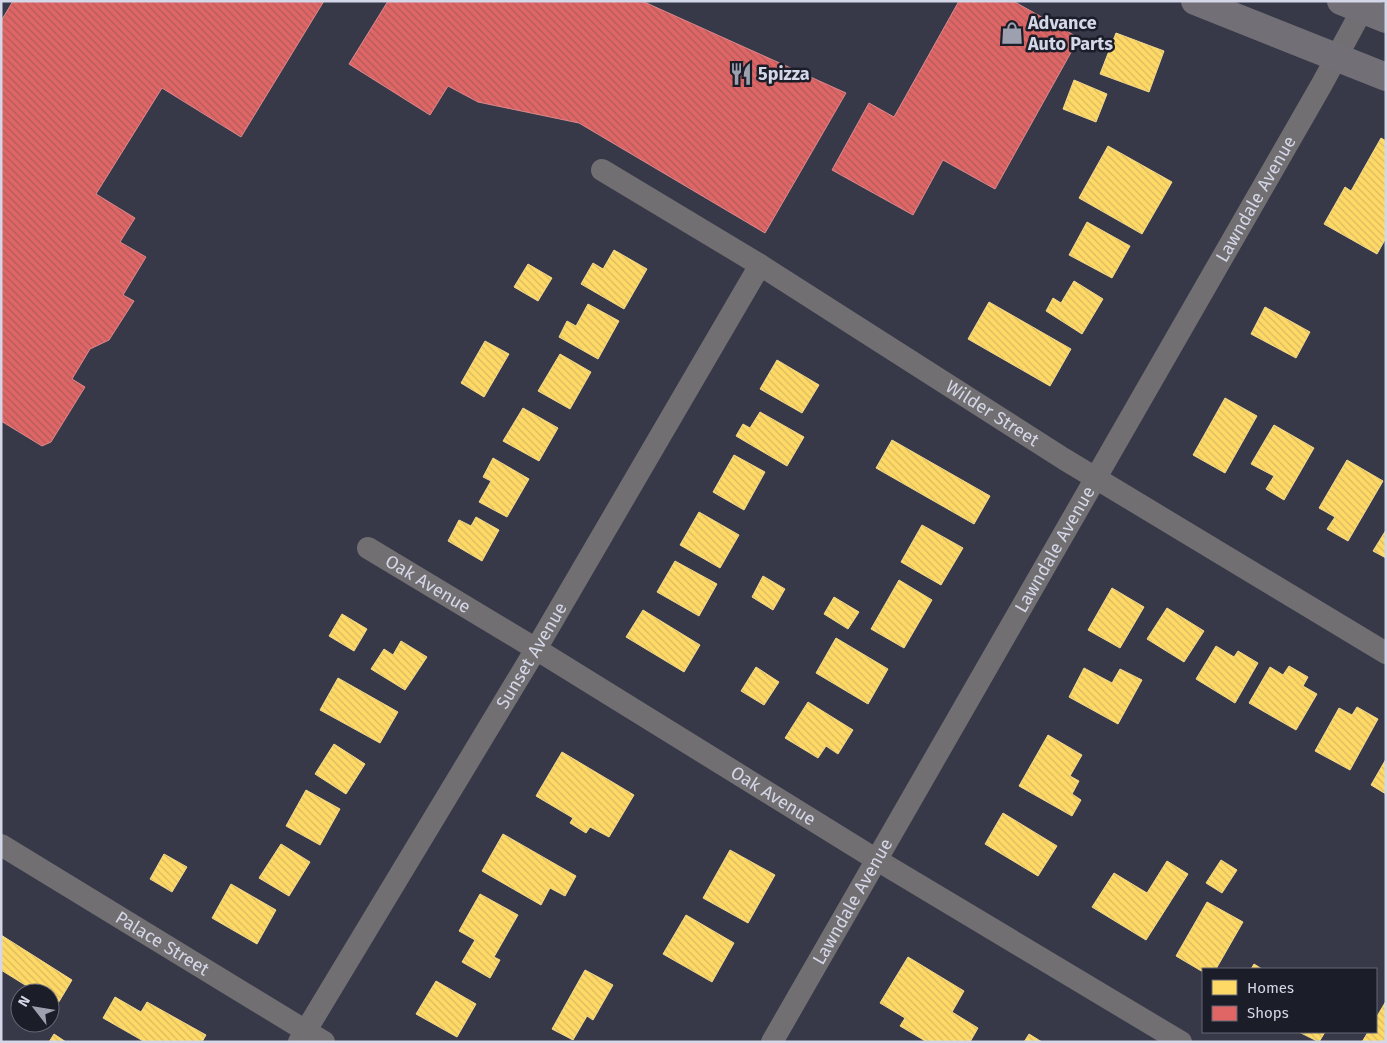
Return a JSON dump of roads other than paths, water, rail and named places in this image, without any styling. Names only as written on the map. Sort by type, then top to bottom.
[{"type":"main road","points":[[1195,1],[1386,78]]},
{"type":"street","name":"Lawndale Avenue","points":[[772,1042],[1363,10]]},
{"type":"street","name":"Wilder Street","points":[[602,170],[760,265],[1094,478],[1386,653]]},
{"type":"street","name":"Sunset Avenue","points":[[302,1036],[536,649],[760,265]]},
{"type":"street","name":"Oak Avenue","points":[[368,548],[536,649],[877,860],[1181,1042]]},
{"type":"street","name":"Palace Street","points":[[1,845],[302,1036],[324,1042]]},
{"type":"place","name":"Advance Auto Parts","points":[[1012,33]]},
{"type":"place","name":"5pizza","points":[[741,74]]}]
